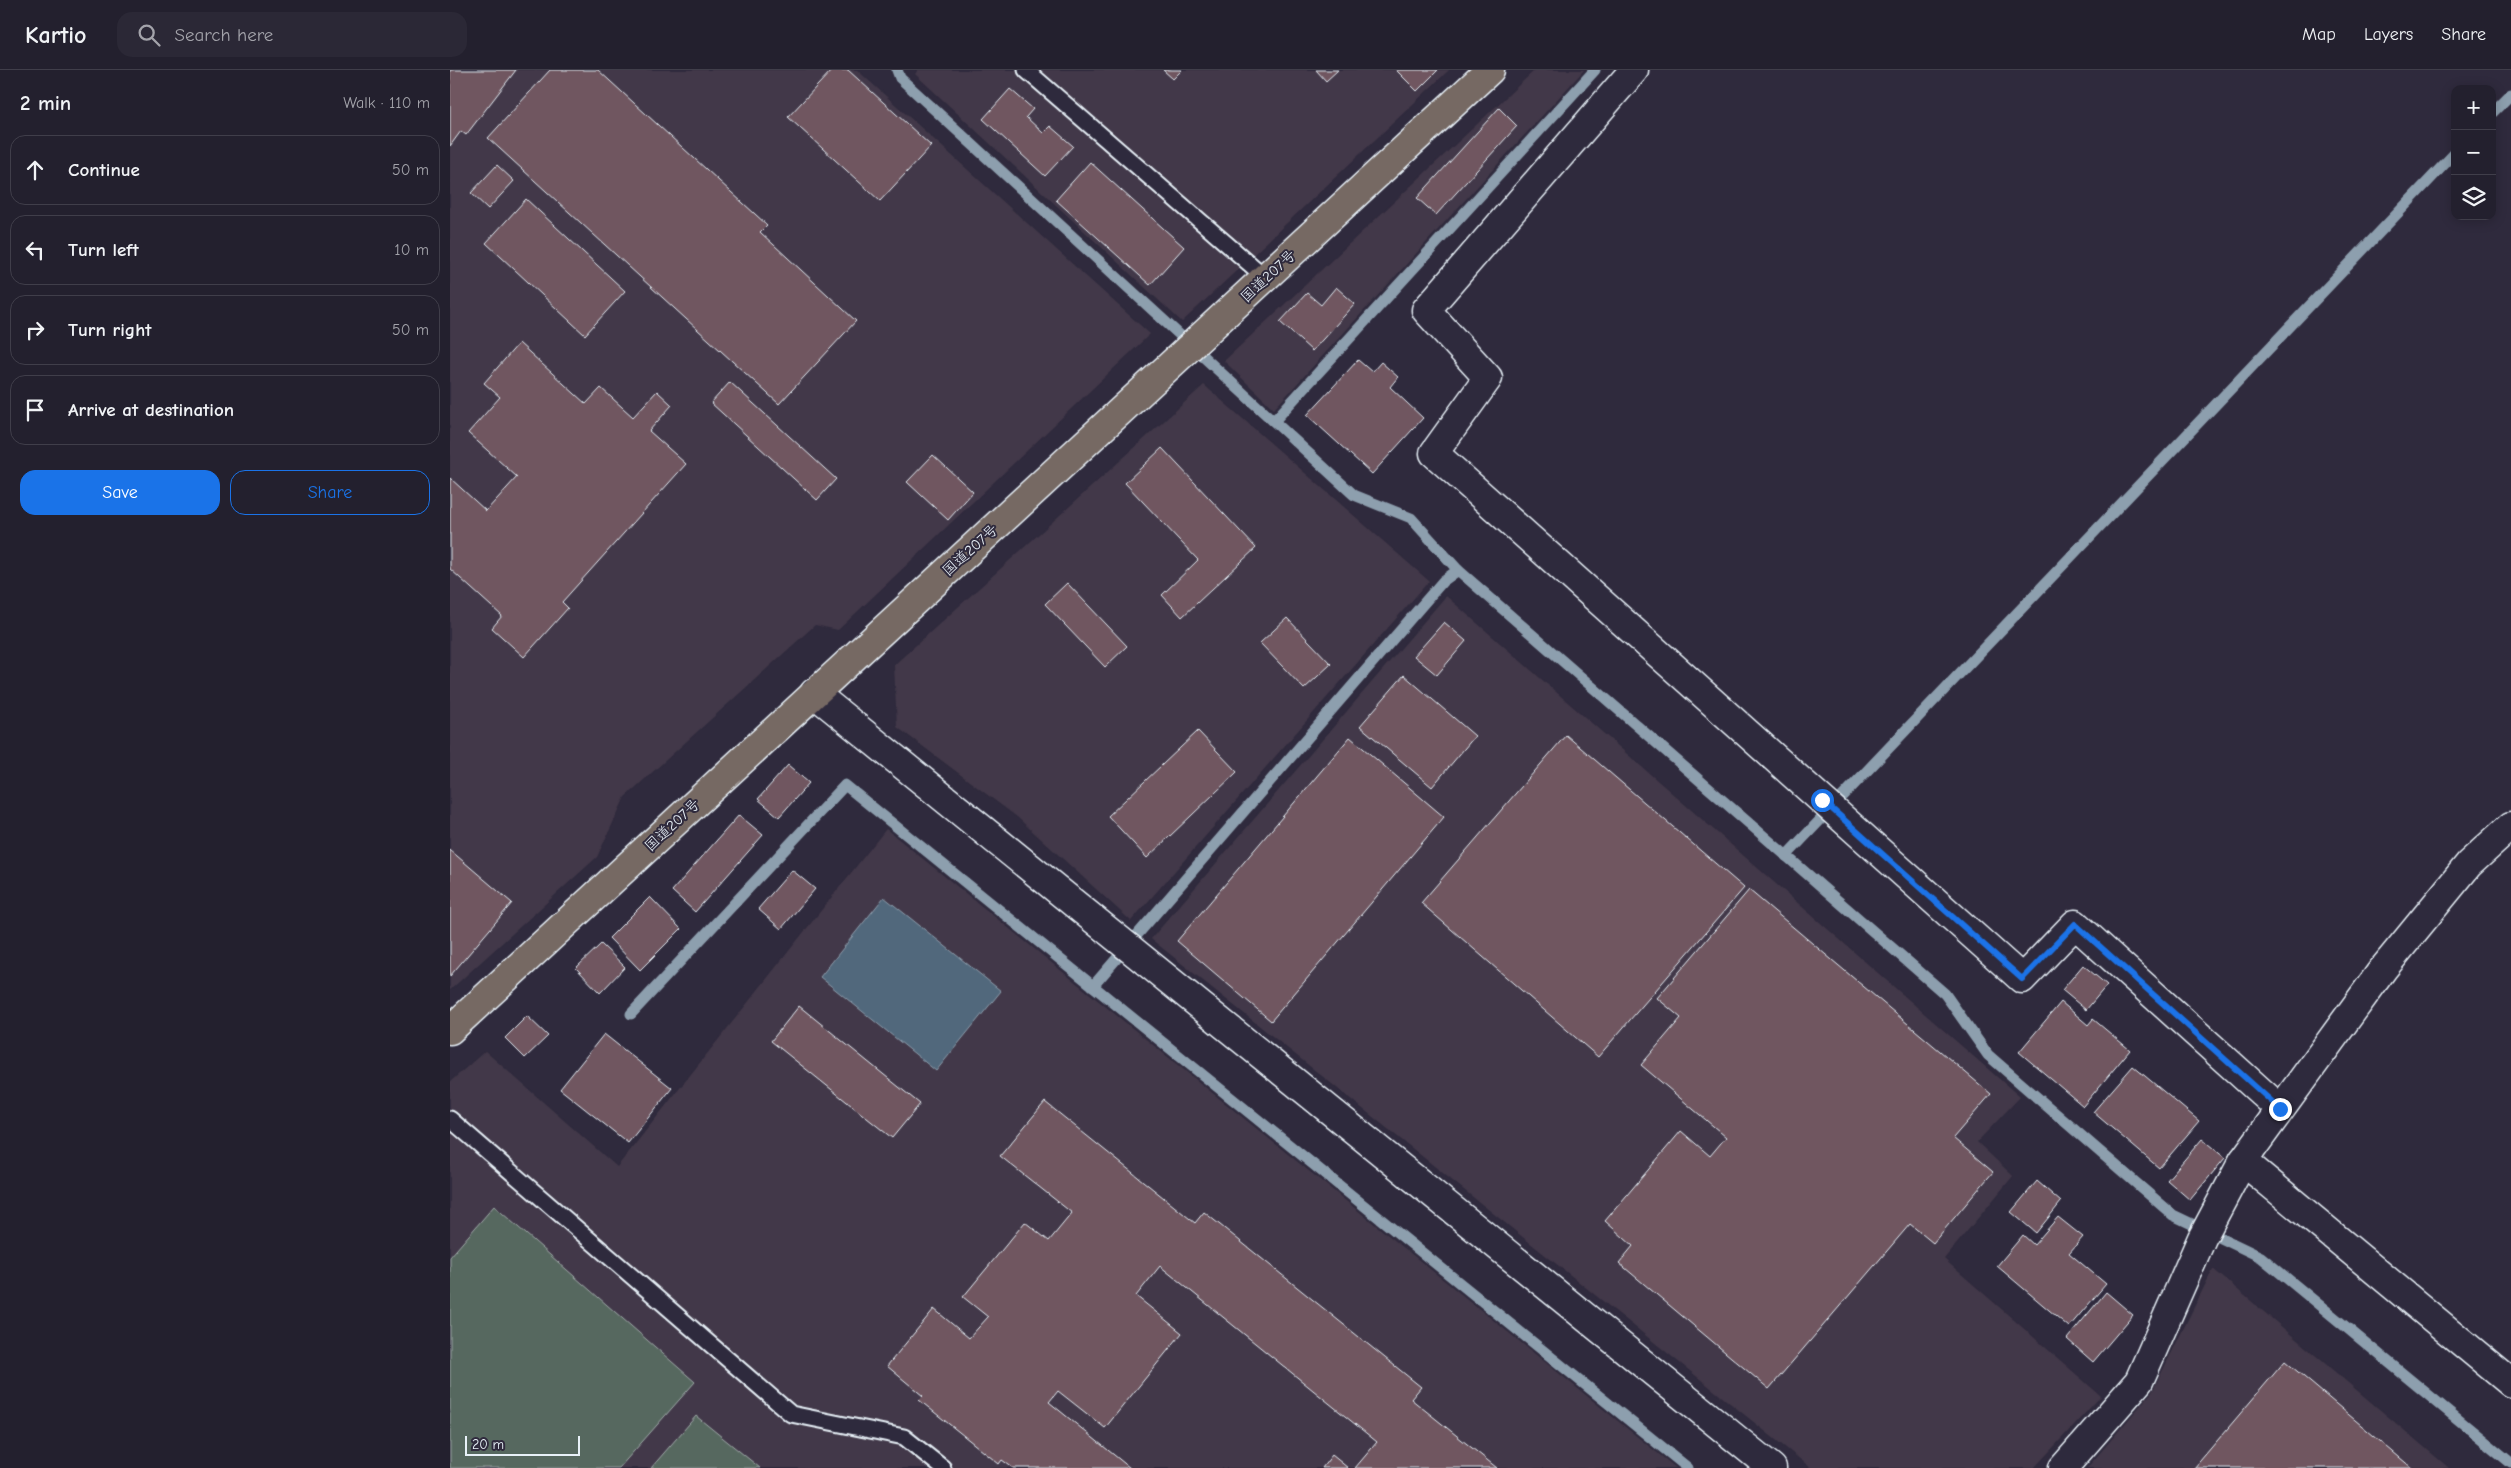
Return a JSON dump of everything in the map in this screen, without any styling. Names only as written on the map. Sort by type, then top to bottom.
[{"type":"highway","name":"国道207号","points":[[450,1030],[1490,70]]},
{"type":"street","points":[[1634,70],[1426,310],[1488,378],[1434,453],[2022,979],[2075,924],[2280,1109]]},
{"type":"street","points":[[814,693],[1772,1468]]},
{"type":"street","points":[[2063,1468],[2139,1381],[2207,1229],[2243,1161],[2382,969],[2469,864],[2511,826]]},
{"type":"street","points":[[2243,1161],[2511,1383]]},
{"type":"lane","points":[[1026,70],[1266,278]]},
{"type":"lane","points":[[450,1119],[686,1326],[791,1414],[904,1437],[943,1468]]},
{"type":"shaded area","points":[[450,70],[857,70],[1150,334],[838,630],[815,625],[625,797],[597,857],[450,990]]},
{"type":"shaded area","points":[[918,70],[1449,70],[1182,322],[915,74]]},
{"type":"shaded area","points":[[1535,70],[1584,70],[1274,409],[1224,361]]},
{"type":"shaded area","points":[[1204,385],[1429,581],[1131,921],[1017,817],[897,727],[894,665]]},
{"type":"shaded area","points":[[1446,596],[2020,1097],[1977,1142],[2013,1176],[1944,1259],[2101,1396],[2034,1468],[1811,1468],[1151,939]]},
{"type":"shaded area","points":[[886,829],[1676,1468],[450,1468],[450,1082],[485,1051],[617,1167]]},
{"type":"shaded area","points":[[2213,1269],[2449,1468],[2087,1468],[2152,1392]]},
{"type":"green space","points":[[494,1206],[695,1382],[619,1468],[450,1468],[450,1257]]},
{"type":"green space","points":[[696,1416],[760,1468],[651,1468]]},
{"type":"water","points":[[884,897],[1001,991],[936,1071],[820,977]]},
{"type":"building","points":[[450,70],[516,70],[466,135],[461,131],[450,146]]},
{"type":"building","points":[[550,70],[598,70],[767,225],[760,232],[856,321],[779,404],[488,138]]},
{"type":"building","points":[[832,70],[848,70],[931,146],[880,201],[788,117]]},
{"type":"building","points":[[1163,70],[1182,70],[1173,79]]},
{"type":"building","points":[[1316,70],[1338,70],[1326,81]]},
{"type":"building","points":[[1396,70],[1438,70],[1417,91]]},
{"type":"building","points":[[1010,89],[1033,109],[1026,117],[1043,133],[1050,126],[1073,146],[1045,176],[983,119]]},
{"type":"building","points":[[1499,108],[1517,126],[1436,215],[1417,198]]},
{"type":"building","points":[[1090,162],[1184,247],[1150,285],[1056,200]]},
{"type":"building","points":[[497,165],[514,181],[488,209],[471,193]]},
{"type":"building","points":[[526,199],[625,291],[585,335],[486,243]]},
{"type":"building","points":[[1336,287],[1355,304],[1312,351],[1280,322],[1307,293],[1321,305]]},
{"type":"building","points":[[519,343],[586,404],[601,388],[633,417],[657,391],[672,405],[649,431],[686,464],[562,602],[568,608],[524,657],[492,628],[502,616],[450,569],[450,478],[486,511],[517,477],[468,433],[500,397],[484,383]]},
{"type":"building","points":[[1358,360],[1372,372],[1381,362],[1398,377],[1390,387],[1423,418],[1372,474],[1307,415]]},
{"type":"building","points":[[730,382],[836,479],[817,500],[711,403]]},
{"type":"building","points":[[1162,448],[1256,548],[1182,617],[1162,595],[1198,560],[1125,483]]},
{"type":"building","points":[[933,455],[973,492],[948,520],[907,482]]},
{"type":"building","points":[[1067,583],[1127,646],[1105,667],[1045,604]]},
{"type":"building","points":[[1287,618],[1331,664],[1304,689],[1260,643]]},
{"type":"building","points":[[1444,622],[1466,641],[1437,675],[1414,656]]},
{"type":"building","points":[[1404,675],[1475,736],[1432,787],[1360,726]]},
{"type":"building","points":[[1198,731],[1237,772],[1147,858],[1108,816]]},
{"type":"building","points":[[1566,735],[1744,888],[1598,1057],[1421,903]]},
{"type":"building","points":[[1350,737],[1444,817],[1271,1021],[1177,941]]},
{"type":"building","points":[[788,765],[809,783],[779,817],[758,799]]},
{"type":"building","points":[[739,815],[763,835],[695,912],[672,891]]},
{"type":"building","points":[[450,850],[512,903],[450,976]]},
{"type":"building","points":[[792,870],[815,889],[781,929],[758,909]]},
{"type":"building","points":[[1749,890],[1991,1094],[1953,1138],[1993,1172],[1933,1243],[1910,1224],[1769,1389],[1619,1263],[1633,1246],[1605,1221],[1681,1131],[1710,1156],[1726,1137],[1641,1065],[1681,1018],[1657,998]]},
{"type":"building","points":[[650,897],[681,929],[640,970],[609,938]]},
{"type":"building","points":[[601,944],[625,967],[600,993],[576,968]]},
{"type":"building","points":[[2083,965],[2107,985],[2086,1010],[2062,990]]},
{"type":"building","points":[[2061,1002],[2088,1025],[2093,1019],[2130,1050],[2083,1106],[2019,1052]]},
{"type":"building","points":[[799,1006],[920,1104],[892,1138],[771,1041]]},
{"type":"building","points":[[527,1016],[548,1036],[525,1058],[505,1038]]},
{"type":"building","points":[[604,1034],[672,1088],[628,1143],[560,1089]]},
{"type":"building","points":[[2133,1066],[2199,1121],[2159,1168],[2093,1112]]},
{"type":"building","points":[[1045,1102],[1195,1223],[1204,1212],[1421,1387],[1411,1399],[1497,1468],[1355,1468],[1377,1442],[1160,1266],[1136,1296],[1182,1333],[1105,1428],[1058,1391],[1049,1402],[1130,1468],[1013,1468],[1002,1460],[999,1464],[919,1400],[923,1396],[887,1366],[934,1309],[969,1338],[988,1317],[963,1297],[1025,1222],[1049,1241],[1072,1213],[1000,1156]]},
{"type":"building","points":[[2202,1139],[2225,1158],[2190,1200],[2167,1180]]},
{"type":"building","points":[[2037,1181],[2061,1202],[2036,1233],[2011,1212]]},
{"type":"building","points":[[2058,1217],[2083,1237],[2069,1253],[2106,1284],[2069,1327],[1997,1266],[2023,1235],[2034,1245]]},
{"type":"building","points":[[2106,1292],[2133,1315],[2093,1362],[2067,1339]]},
{"type":"building","points":[[2285,1361],[2412,1468],[2194,1468]]},
{"type":"building","points":[[1332,1455],[1348,1468],[1322,1468]]},
{"type":"waterway","points":[[897,70],[900,78],[1354,495],[1411,518],[1458,570]]},
{"type":"waterway","points":[[1274,421],[1595,70]]},
{"type":"waterway","points":[[2496,109],[2511,94]]},
{"type":"waterway","points":[[1786,856],[2451,157]]},
{"type":"waterway","points":[[1093,986],[1443,581],[1458,570],[1945,994],[1988,1055],[2173,1215],[2261,1257],[2511,1463]]},
{"type":"waterway","points":[[631,1014],[845,785],[1688,1468]]},
{"type":"route","points":[[1822,800],[2022,979],[2075,924],[2280,1109]]}]
